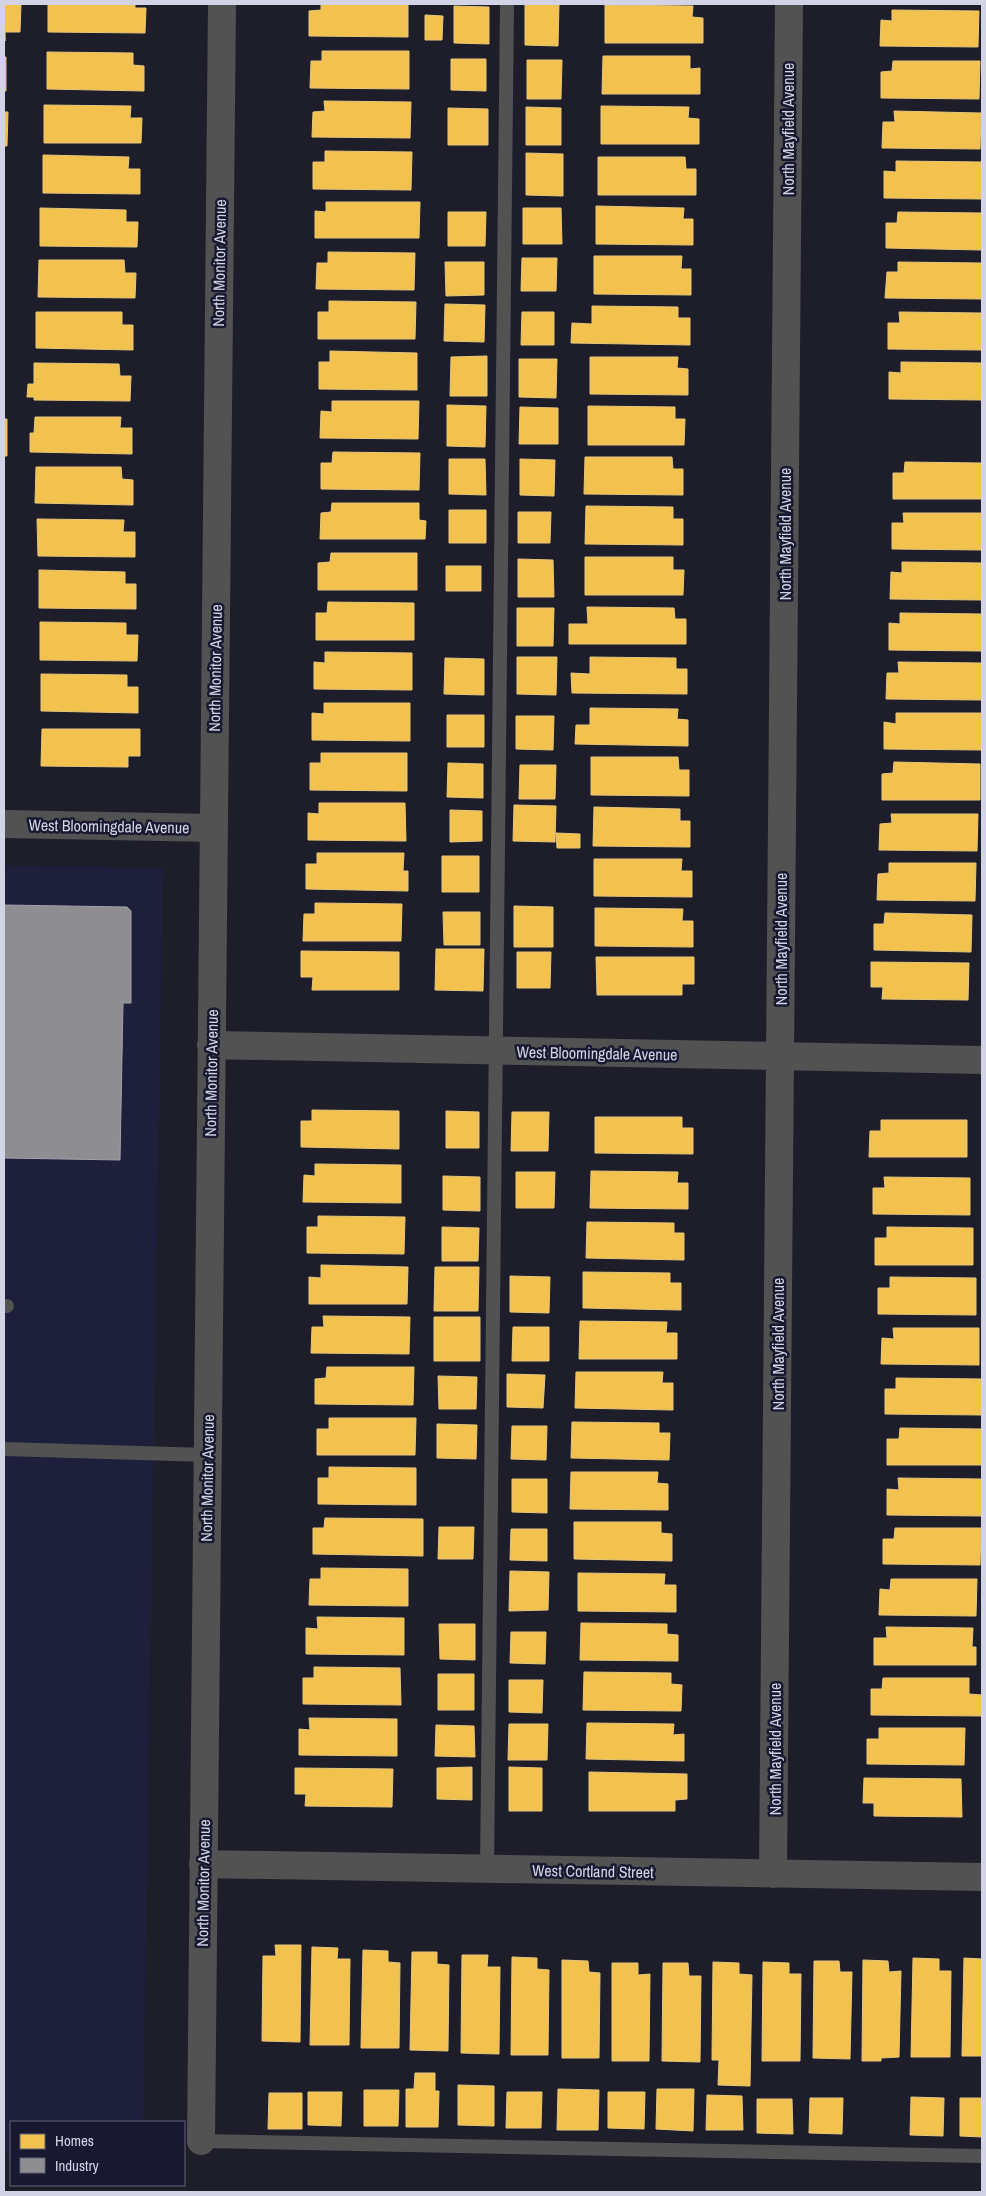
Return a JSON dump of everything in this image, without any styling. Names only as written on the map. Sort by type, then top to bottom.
[{"type":"street","name":"North Monitor Avenue","points":[[201,2142],[222,4]]},
{"type":"street","name":"North Mayfield Avenue","points":[[774,1874],[789,4]]},
{"type":"street","name":"West Bloomingdale Avenue","points":[[4,824],[214,828]]},
{"type":"street","name":"West Bloomingdale Avenue","points":[[211,1045],[982,1060]]},
{"type":"street","name":"West Cortland Street","points":[[203,1864],[982,1877]]},
{"type":"lane","points":[[487,1869],[507,4]]},
{"type":"lane","points":[[4,1449],[208,1455]]},
{"type":"lane","points":[[201,2142],[982,2156]]},
{"type":"shaded area","points":[[4,865],[163,868],[143,2121],[10,2121],[10,2154],[4,2154]]},
{"type":"building: Homes","points":[[4,4],[21,4],[20,32],[5,32],[5,41]]},
{"type":"building: Homes","points":[[48,4],[135,4],[135,8],[146,8],[145,33],[48,32]]},
{"type":"building: Homes","points":[[321,4],[408,4],[408,37],[309,36],[309,11],[321,10]]},
{"type":"building: Homes","points":[[525,4],[559,4],[558,46],[525,45]]},
{"type":"building: Homes","points":[[605,5],[693,6],[692,17],[703,18],[703,43],[605,43]]},
{"type":"building: Homes","points":[[454,6],[489,7],[489,44],[454,43]]},
{"type":"building: Homes","points":[[892,10],[979,11],[978,47],[880,46],[881,20],[892,21]]},
{"type":"building: Homes","points":[[425,15],[443,16],[442,40],[425,40]]},
{"type":"building: Homes","points":[[322,51],[409,51],[409,89],[310,88],[311,61],[322,61]]},
{"type":"building: Homes","points":[[47,52],[133,53],[133,65],[144,66],[144,91],[47,89]]},
{"type":"building: Homes","points":[[603,56],[690,56],[690,69],[700,68],[700,94],[602,94]]},
{"type":"building: Homes","points":[[4,57],[6,57],[6,91],[4,91]]},
{"type":"building: Homes","points":[[451,59],[486,59],[486,91],[451,90]]},
{"type":"building: Homes","points":[[527,60],[562,60],[561,99],[527,99]]},
{"type":"building: Homes","points":[[893,61],[980,61],[979,99],[881,98],[881,72],[892,71]]},
{"type":"building: Homes","points":[[324,101],[411,102],[410,138],[312,137],[313,112],[325,111]]},
{"type":"building: Homes","points":[[44,105],[131,106],[130,118],[142,118],[141,143],[44,143]]},
{"type":"building: Homes","points":[[601,106],[689,107],[688,118],[699,119],[699,144],[601,144]]},
{"type":"building: Homes","points":[[526,107],[561,108],[561,145],[526,145]]},
{"type":"building: Homes","points":[[448,108],[488,109],[488,145],[448,145]]},
{"type":"building: Homes","points":[[894,111],[981,113],[980,149],[882,148],[883,122],[895,122]]},
{"type":"building: Homes","points":[[4,112],[8,112],[7,146],[4,146]]},
{"type":"building: Homes","points":[[325,151],[412,152],[411,190],[313,189],[313,162],[325,162]]},
{"type":"building: Homes","points":[[526,153],[563,154],[563,196],[526,195]]},
{"type":"building: Homes","points":[[43,155],[129,157],[128,169],[140,169],[140,194],[43,193]]},
{"type":"building: Homes","points":[[598,157],[685,157],[686,169],[696,169],[696,195],[598,195]]},
{"type":"building: Homes","points":[[896,161],[982,162],[982,199],[884,198],[884,171],[896,172]]},
{"type":"building: Homes","points":[[326,202],[420,202],[419,238],[315,238],[315,211],[326,212]]},
{"type":"building: Homes","points":[[596,206],[684,208],[683,219],[693,219],[693,245],[596,244]]},
{"type":"building: Homes","points":[[40,208],[126,210],[126,222],[138,222],[137,247],[40,246]]},
{"type":"building: Homes","points":[[523,208],[561,208],[562,244],[523,244]]},
{"type":"building: Homes","points":[[448,212],[486,212],[485,246],[448,246]]},
{"type":"building: Homes","points":[[898,212],[982,213],[982,250],[886,248],[886,223],[897,223]]},
{"type":"building: Homes","points":[[328,252],[415,253],[414,290],[316,289],[317,263],[328,263]]},
{"type":"building: Homes","points":[[594,256],[682,256],[681,269],[691,269],[691,295],[594,294]]},
{"type":"building: Homes","points":[[522,258],[557,258],[556,291],[521,291]]},
{"type":"building: Homes","points":[[39,260],[124,260],[125,273],[136,273],[135,298],[38,297]]},
{"type":"building: Homes","points":[[445,262],[484,262],[484,295],[446,296]]},
{"type":"building: Homes","points":[[898,262],[982,263],[982,299],[885,298],[887,272],[898,272]]},
{"type":"building: Homes","points":[[329,301],[416,302],[415,339],[318,339],[318,312],[329,312]]},
{"type":"building: Homes","points":[[445,304],[485,305],[484,342],[444,341]]},
{"type":"building: Homes","points":[[592,306],[678,307],[678,318],[690,318],[690,345],[571,343],[572,323],[592,324]]},
{"type":"building: Homes","points":[[36,312],[122,312],[122,325],[133,325],[133,350],[36,348]]},
{"type":"building: Homes","points":[[522,312],[554,312],[554,345],[521,345]]},
{"type":"building: Homes","points":[[899,312],[982,313],[982,350],[888,349],[888,323],[900,323]]},
{"type":"building: Homes","points":[[330,351],[417,353],[417,390],[319,389],[319,362],[330,362]]},
{"type":"building: Homes","points":[[487,356],[487,396],[450,396],[451,357]]},
{"type":"building: Homes","points":[[590,357],[678,357],[677,368],[688,369],[688,395],[590,394]]},
{"type":"building: Homes","points":[[519,359],[557,359],[556,398],[519,397]]},
{"type":"building: Homes","points":[[901,362],[982,363],[982,400],[889,399],[889,372],[901,373]]},
{"type":"building: Homes","points":[[34,363],[119,364],[120,376],[131,376],[130,401],[34,400],[34,397],[27,397],[28,384],[34,384]]},
{"type":"building: Homes","points":[[332,401],[419,401],[418,439],[320,438],[321,411],[332,412]]},
{"type":"building: Homes","points":[[447,405],[486,406],[485,447],[447,446]]},
{"type":"building: Homes","points":[[588,406],[675,407],[675,419],[685,419],[684,445],[588,445]]},
{"type":"building: Homes","points":[[520,407],[558,408],[558,444],[519,444]]},
{"type":"building: Homes","points":[[35,417],[121,417],[120,428],[132,428],[132,454],[30,452],[30,433],[34,433]]},
{"type":"building: Homes","points":[[4,419],[7,419],[7,456],[4,456]]},
{"type":"building: Homes","points":[[333,452],[420,453],[419,490],[321,489],[321,463],[332,463]]},
{"type":"building: Homes","points":[[585,457],[672,457],[673,469],[683,469],[683,495],[584,494]]},
{"type":"building: Homes","points":[[449,459],[485,459],[486,495],[449,494]]},
{"type":"building: Homes","points":[[520,459],[555,460],[554,496],[520,495]]},
{"type":"building: Homes","points":[[905,462],[982,463],[982,499],[893,499],[893,473],[904,473]]},
{"type":"building: Homes","points":[[36,467],[121,467],[122,479],[133,480],[133,505],[35,503]]},
{"type":"building: Homes","points":[[332,503],[419,503],[419,520],[426,521],[425,539],[320,539],[321,513],[331,512]]},
{"type":"building: Homes","points":[[586,506],[673,507],[673,519],[683,519],[683,545],[585,544]]},
{"type":"building: Homes","points":[[449,510],[486,510],[486,543],[449,543]]},
{"type":"building: Homes","points":[[518,512],[551,512],[550,543],[518,543]]},
{"type":"building: Homes","points":[[903,513],[982,513],[982,550],[892,549],[892,523],[904,523]]},
{"type":"building: Homes","points":[[37,519],[124,520],[123,532],[135,532],[135,557],[38,556]]},
{"type":"building: Homes","points":[[331,553],[417,553],[417,590],[318,590],[318,563],[330,562]]},
{"type":"building: Homes","points":[[585,557],[673,557],[673,570],[684,570],[683,595],[585,595]]},
{"type":"building: Homes","points":[[518,559],[553,560],[554,597],[518,597]]},
{"type":"building: Homes","points":[[902,562],[982,563],[982,600],[890,599],[891,572],[902,573]]},
{"type":"building: Homes","points":[[446,566],[481,566],[481,591],[446,591]]},
{"type":"building: Homes","points":[[39,570],[125,572],[125,584],[136,584],[136,609],[39,608]]},
{"type":"building: Homes","points":[[328,602],[414,603],[414,640],[316,640],[316,613],[327,613]]},
{"type":"building: Homes","points":[[587,607],[674,608],[675,619],[686,619],[686,644],[569,644],[569,624],[588,624]]},
{"type":"building: Homes","points":[[517,608],[554,608],[553,646],[517,646]]},
{"type":"building: Homes","points":[[900,613],[982,614],[982,651],[889,650],[889,623],[900,624]]},
{"type":"building: Homes","points":[[40,622],[126,623],[126,635],[138,635],[137,661],[40,660]]},
{"type":"building: Homes","points":[[325,652],[412,653],[412,690],[314,689],[314,662],[325,663]]},
{"type":"building: Homes","points":[[517,657],[557,657],[556,695],[517,694]]},
{"type":"building: Homes","points":[[590,657],[676,658],[676,669],[687,669],[687,694],[572,693],[571,673],[590,674]]},
{"type":"building: Homes","points":[[445,658],[484,659],[484,695],[444,694]]},
{"type":"building: Homes","points":[[898,662],[982,663],[982,700],[886,699],[887,673],[899,673]]},
{"type":"building: Homes","points":[[41,674],[127,675],[127,687],[138,687],[138,713],[41,711]]},
{"type":"building: Homes","points":[[324,703],[410,703],[410,741],[312,740],[312,713],[324,714]]},
{"type":"building: Homes","points":[[590,708],[678,709],[677,719],[688,720],[688,746],[575,744],[576,725],[590,725]]},
{"type":"building: Homes","points":[[896,713],[982,713],[982,750],[884,749],[884,722],[896,724]]},
{"type":"building: Homes","points":[[447,715],[484,715],[484,747],[447,747]]},
{"type":"building: Homes","points":[[516,716],[554,716],[553,750],[516,749]]},
{"type":"building: Homes","points":[[42,729],[140,729],[140,756],[128,756],[128,767],[41,766]]},
{"type":"building: Homes","points":[[321,753],[407,753],[407,791],[310,790],[310,763],[321,763]]},
{"type":"building: Homes","points":[[591,757],[678,757],[679,770],[689,770],[689,796],[591,795]]},
{"type":"building: Homes","points":[[894,762],[980,764],[980,800],[882,800],[882,774],[893,773]]},
{"type":"building: Homes","points":[[448,763],[483,764],[483,798],[447,797]]},
{"type":"building: Homes","points":[[520,765],[556,765],[555,799],[519,799]]},
{"type":"building: Homes","points":[[319,803],[405,803],[406,841],[308,840],[308,813],[319,814]]},
{"type":"building: Homes","points":[[514,805],[556,806],[555,842],[513,841]]},
{"type":"building: Homes","points":[[594,807],[680,809],[680,821],[690,821],[690,847],[593,846]]},
{"type":"building: Homes","points":[[450,810],[482,811],[482,841],[450,842]]},
{"type":"building: Homes","points":[[891,814],[978,814],[977,851],[879,850],[880,824],[892,823]]},
{"type":"building: Homes","points":[[556,833],[580,834],[580,848],[557,848]]},
{"type":"building: Homes","points":[[317,853],[404,853],[403,871],[408,871],[408,891],[306,889],[306,864],[317,864]]},
{"type":"building: Homes","points":[[442,856],[479,856],[479,892],[442,892]]},
{"type":"building: Homes","points":[[594,859],[682,859],[681,871],[692,871],[692,897],[594,896]]},
{"type":"building: Homes","points":[[889,863],[976,863],[975,901],[877,900],[878,874],[889,873]]},
{"type":"building: Homes","points":[[315,903],[402,904],[401,941],[303,941],[304,914],[315,914]]},
{"type":"building: Homes","points":[[514,906],[553,907],[553,947],[514,947]]},
{"type":"building: Homes","points":[[595,908],[683,909],[682,921],[693,921],[693,947],[595,946]]},
{"type":"building: Homes","points":[[443,912],[480,912],[480,945],[444,945]]},
{"type":"building: Homes","points":[[885,913],[972,915],[971,952],[874,950],[874,924],[884,924]]},
{"type":"building: Homes","points":[[436,949],[484,949],[483,991],[435,990]]},
{"type":"building: Homes","points":[[301,951],[399,952],[399,990],[312,990],[313,977],[301,977]]},
{"type":"building: Homes","points":[[517,952],[551,952],[550,988],[517,988]]},
{"type":"building: Homes","points":[[596,957],[694,957],[694,984],[682,984],[682,995],[597,995]]},
{"type":"building: Homes","points":[[871,962],[969,963],[968,1000],[882,999],[883,987],[871,987]]},
{"type":"building: Homes","points":[[312,1110],[399,1111],[399,1149],[301,1147],[301,1121],[312,1121]]},
{"type":"building: Homes","points":[[446,1111],[479,1112],[479,1148],[446,1148]]},
{"type":"building: Homes","points":[[512,1112],[549,1112],[548,1151],[511,1151]]},
{"type":"building: Homes","points":[[595,1117],[682,1117],[682,1128],[693,1128],[693,1154],[595,1153]]},
{"type":"building: Homes","points":[[881,1120],[967,1120],[967,1157],[869,1157],[870,1131],[881,1131]]},
{"type":"building: Homes","points":[[315,1164],[401,1165],[401,1203],[303,1202],[304,1175],[315,1176]]},
{"type":"building: Homes","points":[[591,1171],[678,1172],[677,1183],[688,1183],[688,1209],[590,1208]]},
{"type":"building: Homes","points":[[516,1172],[555,1172],[554,1208],[516,1208]]},
{"type":"building: Homes","points":[[443,1176],[480,1177],[480,1211],[443,1210]]},
{"type":"building: Homes","points":[[884,1177],[970,1178],[970,1215],[873,1214],[873,1188],[885,1188]]},
{"type":"building: Homes","points":[[318,1216],[405,1217],[404,1254],[307,1253],[307,1227],[318,1227]]},
{"type":"building: Homes","points":[[587,1222],[674,1223],[674,1233],[684,1233],[684,1260],[586,1258]]},
{"type":"building: Homes","points":[[442,1227],[479,1228],[478,1261],[442,1261]]},
{"type":"building: Homes","points":[[887,1227],[973,1228],[973,1265],[875,1265],[875,1238],[887,1238]]},
{"type":"building: Homes","points":[[321,1265],[408,1267],[407,1304],[309,1304],[309,1277],[321,1278]]},
{"type":"building: Homes","points":[[435,1267],[479,1267],[478,1311],[434,1311]]},
{"type":"building: Homes","points":[[583,1272],[670,1273],[670,1283],[681,1283],[681,1310],[583,1308]]},
{"type":"building: Homes","points":[[510,1276],[550,1277],[549,1313],[510,1312]]},
{"type":"building: Homes","points":[[890,1277],[976,1278],[976,1315],[878,1314],[878,1288],[890,1288]]},
{"type":"building: Homes","points":[[323,1316],[410,1317],[409,1354],[311,1353],[312,1327],[324,1327]]},
{"type":"building: Homes","points":[[434,1317],[480,1317],[480,1361],[434,1361]]},
{"type":"building: Homes","points":[[580,1321],[667,1322],[666,1333],[677,1333],[677,1359],[579,1359]]},
{"type":"building: Homes","points":[[513,1327],[549,1327],[549,1361],[512,1361]]},
{"type":"building: Homes","points":[[893,1328],[979,1328],[979,1365],[881,1364],[882,1338],[894,1339]]},
{"type":"building: Homes","points":[[327,1367],[414,1367],[413,1405],[315,1404],[315,1379],[326,1378]]},
{"type":"building: Homes","points":[[576,1372],[663,1372],[662,1383],[673,1383],[673,1410],[575,1408]]},
{"type":"building: Homes","points":[[507,1374],[545,1375],[543,1408],[507,1407]]},
{"type":"building: Homes","points":[[438,1376],[477,1377],[476,1409],[439,1409]]},
{"type":"building: Homes","points":[[896,1378],[982,1379],[982,1415],[885,1414],[885,1389],[896,1389]]},
{"type":"building: Homes","points":[[329,1418],[416,1418],[415,1455],[317,1455],[317,1429],[329,1429]]},
{"type":"building: Homes","points":[[572,1422],[659,1423],[659,1433],[670,1433],[669,1460],[571,1458]]},
{"type":"building: Homes","points":[[437,1424],[477,1425],[476,1459],[437,1458]]},
{"type":"building: Homes","points":[[512,1426],[547,1426],[546,1460],[511,1459]]},
{"type":"building: Homes","points":[[900,1428],[982,1429],[982,1465],[887,1465],[887,1439],[899,1439]]},
{"type":"building: Homes","points":[[329,1467],[416,1468],[416,1505],[318,1504],[318,1478],[329,1478]]},
{"type":"building: Homes","points":[[571,1472],[658,1472],[657,1483],[668,1484],[668,1510],[570,1509]]},
{"type":"building: Homes","points":[[898,1478],[982,1479],[982,1516],[887,1515],[887,1489],[899,1490]]},
{"type":"building: Homes","points":[[512,1479],[547,1479],[547,1513],[512,1512]]},
{"type":"building: Homes","points":[[325,1518],[423,1519],[423,1556],[313,1554],[313,1528],[324,1528]]},
{"type":"building: Homes","points":[[574,1522],[661,1522],[661,1533],[672,1534],[672,1561],[574,1559]]},
{"type":"building: Homes","points":[[439,1527],[474,1527],[473,1559],[438,1559]]},
{"type":"building: Homes","points":[[895,1528],[981,1528],[980,1565],[883,1564],[883,1539],[894,1539]]},
{"type":"building: Homes","points":[[511,1529],[547,1529],[547,1561],[510,1560]]},
{"type":"building: Homes","points":[[321,1568],[408,1569],[408,1606],[309,1605],[310,1579],[321,1579]]},
{"type":"building: Homes","points":[[510,1571],[549,1572],[548,1610],[509,1611]]},
{"type":"building: Homes","points":[[578,1573],[665,1574],[664,1585],[676,1585],[676,1612],[578,1611]]},
{"type":"building: Homes","points":[[891,1579],[977,1579],[976,1616],[879,1615],[880,1589],[890,1590]]},
{"type":"building: Homes","points":[[317,1617],[404,1618],[404,1655],[306,1654],[306,1628],[318,1629]]},
{"type":"building: Homes","points":[[581,1623],[667,1624],[667,1634],[678,1635],[678,1661],[580,1660]]},
{"type":"building: Homes","points":[[439,1624],[475,1624],[475,1660],[440,1659]]},
{"type":"building: Homes","points":[[886,1627],[973,1628],[972,1647],[976,1647],[976,1665],[874,1665],[874,1638],[887,1638]]},
{"type":"building: Homes","points":[[511,1632],[546,1632],[545,1664],[510,1663]]},
{"type":"building: Homes","points":[[314,1667],[400,1668],[401,1705],[303,1704],[303,1678],[314,1678]]},
{"type":"building: Homes","points":[[584,1672],[671,1673],[671,1684],[682,1685],[681,1711],[583,1710]]},
{"type":"building: Homes","points":[[438,1674],[474,1674],[474,1710],[438,1710]]},
{"type":"building: Homes","points":[[883,1678],[969,1678],[969,1694],[982,1695],[982,1716],[871,1715],[871,1689],[882,1689]]},
{"type":"building: Homes","points":[[509,1680],[543,1680],[542,1713],[509,1712]]},
{"type":"building: Homes","points":[[309,1718],[397,1719],[397,1756],[299,1755],[299,1729],[310,1730]]},
{"type":"building: Homes","points":[[587,1723],[674,1724],[673,1735],[684,1734],[684,1761],[586,1759]]},
{"type":"building: Homes","points":[[509,1724],[548,1724],[547,1760],[508,1760]]},
{"type":"building: Homes","points":[[436,1725],[474,1726],[475,1757],[435,1756]]},
{"type":"building: Homes","points":[[879,1728],[965,1728],[964,1765],[867,1764],[867,1739],[879,1739]]},
{"type":"building: Homes","points":[[472,1767],[472,1800],[437,1799],[437,1768]]},
{"type":"building: Homes","points":[[509,1767],[542,1768],[542,1811],[509,1811]]},
{"type":"building: Homes","points":[[295,1768],[393,1769],[392,1807],[305,1806],[306,1794],[295,1794]]},
{"type":"building: Homes","points":[[589,1772],[687,1774],[687,1799],[675,1800],[675,1811],[589,1811]]},
{"type":"building: Homes","points":[[864,1778],[961,1779],[962,1817],[874,1816],[874,1803],[863,1803]]},
{"type":"building: Homes","points":[[275,1945],[301,1945],[300,2042],[262,2041],[263,1956],[276,1956]]},
{"type":"building: Homes","points":[[312,1947],[338,1948],[337,1959],[350,1959],[349,2045],[310,2045]]},
{"type":"building: Homes","points":[[363,1950],[388,1951],[388,1962],[400,1963],[399,2048],[361,2048]]},
{"type":"building: Homes","points":[[412,1952],[437,1952],[437,1964],[449,1965],[448,2051],[410,2050]]},
{"type":"building: Homes","points":[[462,1955],[488,1955],[487,1967],[500,1967],[499,2054],[461,2053]]},
{"type":"building: Homes","points":[[512,1957],[537,1958],[537,1969],[549,1970],[548,2055],[511,2055]]},
{"type":"building: Homes","points":[[913,1958],[939,1959],[939,1971],[951,1971],[950,2057],[911,2057]]},
{"type":"building: Homes","points":[[964,1958],[982,1959],[982,2056],[962,2056]]},
{"type":"building: Homes","points":[[562,1960],[588,1961],[589,1972],[600,1973],[599,2058],[562,2058]]},
{"type":"building: Homes","points":[[863,1960],[888,1961],[889,1972],[901,1971],[899,2057],[881,2058],[881,2061],[862,2061]]},
{"type":"building: Homes","points":[[814,1961],[839,1961],[840,1972],[852,1972],[850,2059],[813,2058]]},
{"type":"building: Homes","points":[[713,1962],[739,1963],[739,1974],[752,1975],[750,2086],[718,2085],[719,2060],[712,2060]]},
{"type":"building: Homes","points":[[763,1962],[789,1963],[789,1974],[801,1974],[800,2061],[762,2061]]},
{"type":"building: Homes","points":[[612,1963],[638,1963],[638,1975],[650,1974],[649,2061],[612,2061]]},
{"type":"building: Homes","points":[[663,1963],[688,1963],[689,1976],[701,1976],[700,2062],[662,2061]]},
{"type":"building: Homes","points":[[415,2073],[435,2073],[435,2091],[439,2091],[438,2127],[406,2127],[406,2089],[414,2089]]},
{"type":"building: Homes","points":[[458,2085],[494,2086],[494,2126],[458,2125]]},
{"type":"building: Homes","points":[[558,2089],[599,2090],[598,2130],[557,2130]]},
{"type":"building: Homes","points":[[657,2089],[694,2089],[693,2131],[656,2129]]},
{"type":"building: Homes","points":[[364,2090],[399,2090],[398,2126],[364,2126]]},
{"type":"building: Homes","points":[[308,2092],[342,2092],[341,2126],[308,2125]]},
{"type":"building: Homes","points":[[507,2092],[542,2092],[541,2128],[506,2128]]},
{"type":"building: Homes","points":[[608,2092],[645,2092],[644,2129],[608,2128]]},
{"type":"building: Homes","points":[[269,2093],[302,2093],[302,2129],[268,2129]]},
{"type":"building: Homes","points":[[707,2095],[742,2096],[743,2130],[706,2130]]},
{"type":"building: Homes","points":[[911,2097],[944,2098],[943,2136],[910,2135]]},
{"type":"building: Homes","points":[[810,2098],[843,2098],[842,2134],[809,2133]]},
{"type":"building: Homes","points":[[960,2098],[982,2098],[982,2137],[960,2136]]},
{"type":"building: Homes","points":[[757,2099],[792,2099],[793,2134],[757,2133]]},
{"type":"building: Industry","points":[[4,905],[127,907],[131,911],[131,1003],[123,1003],[120,1160],[4,1158]]}]
